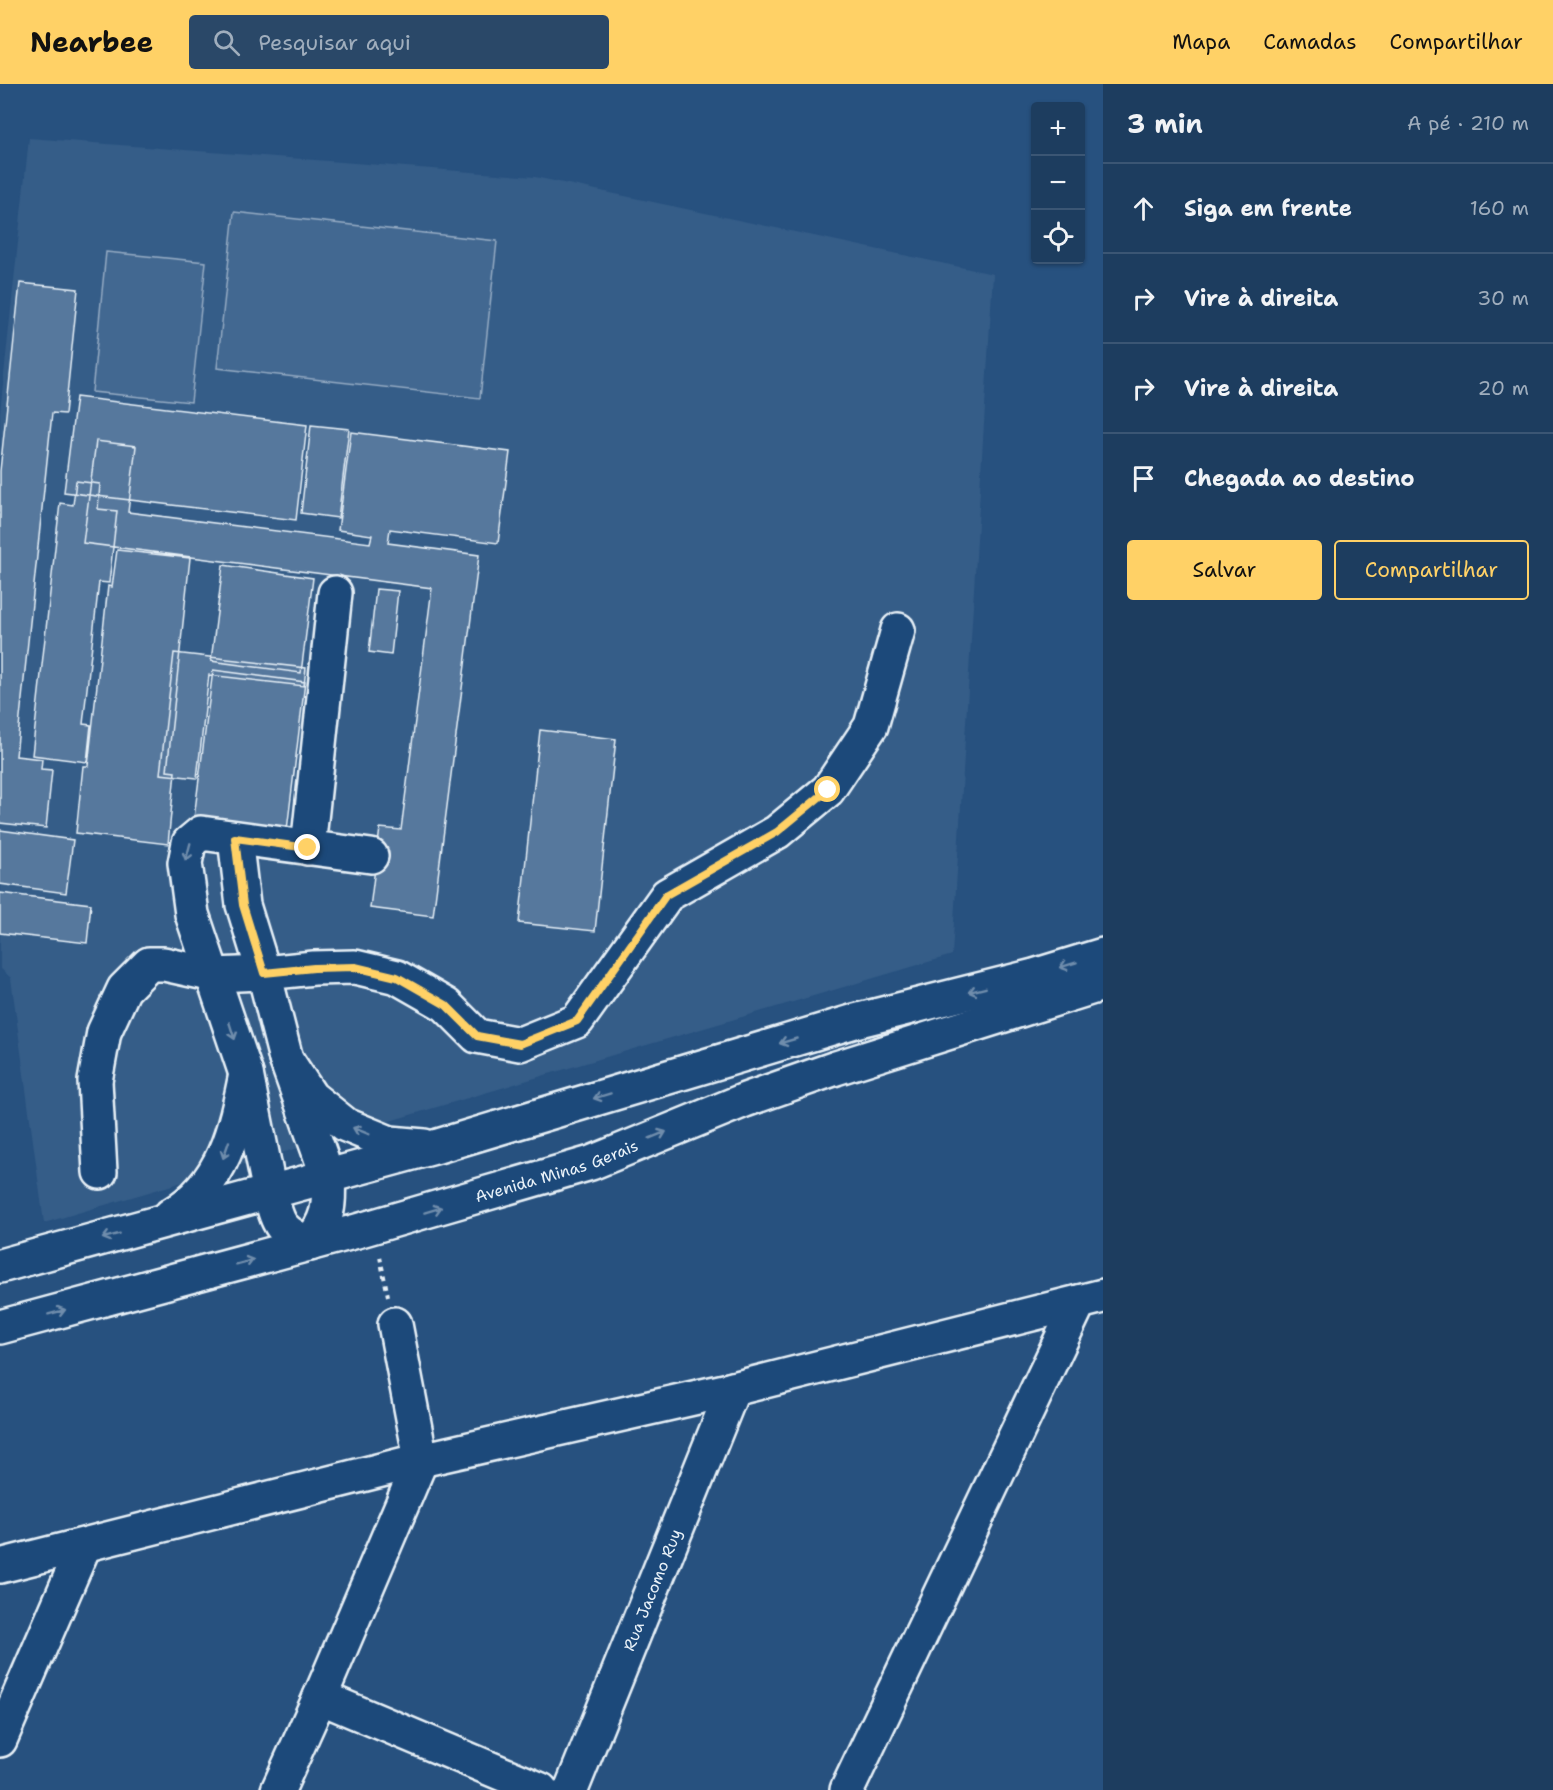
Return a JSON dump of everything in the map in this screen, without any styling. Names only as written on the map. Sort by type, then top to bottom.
[{"type":"main road","points":[[308,848],[335,593]]},
{"type":"main road","points":[[100,1172],[95,1081],[104,1032],[124,989],[149,964],[165,964],[214,975],[355,967],[397,977],[446,1005],[477,1036],[520,1044],[577,1021],[666,895],[777,832],[828,790],[871,726],[898,630]]},
{"type":"main road","points":[[235,838],[243,905],[264,973],[286,1059],[328,1177],[330,1202],[324,1225],[310,1244],[288,1234],[277,1219],[246,1074],[192,914],[186,863],[189,843],[201,833],[371,856]]},
{"type":"main road","points":[[0,1266],[438,1146],[855,1021],[1034,976],[1103,955]]},
{"type":"main road","name":"Avenida Minas Gerais","points":[[0,1327],[373,1227],[591,1162],[755,1096],[836,1068],[1103,984]]},
{"type":"main road","points":[[286,1059],[311,1097],[345,1125],[390,1143],[438,1146]]},
{"type":"main road","points":[[154,1224],[182,1208],[205,1186],[223,1160],[237,1119],[246,1074]]},
{"type":"main road","points":[[0,1566],[421,1460],[733,1389],[1091,1299]]},
{"type":"main road","points":[[847,1790],[1091,1299]]},
{"type":"main road","points":[[278,1790],[421,1460],[395,1324]]},
{"type":"main road","name":"Rua Jacomo Ruy","points":[[571,1790],[733,1389]]},
{"type":"main road","points":[[0,1740],[84,1545]]},
{"type":"main road","points":[[320,1697],[541,1790]]},
{"type":"path","points":[[373,1227],[395,1324]]},
{"type":"shaded area","points":[[29,138],[535,177],[993,274],[952,955],[44,1223],[11,978],[0,968],[0,413]]},
{"type":"shaded area","points":[[234,212],[497,241],[480,398],[217,368]]},
{"type":"shaded area","points":[[106,252],[206,262],[191,402],[92,392]]},
{"type":"building","points":[[20,283],[78,289],[65,414],[52,413],[16,756],[42,759],[41,769],[52,770],[46,828],[0,823],[0,471]]},
{"type":"building","points":[[76,397],[307,425],[296,520],[64,492]]},
{"type":"building","points":[[311,425],[349,429],[338,518],[301,513]]},
{"type":"building","points":[[351,432],[510,452],[498,543],[390,529],[388,543],[479,555],[433,916],[370,908],[380,828],[401,830],[432,588],[83,543],[96,441],[136,446],[128,512],[370,543],[372,535],[338,530]]},
{"type":"building","points":[[76,481],[100,484],[98,509],[117,511],[109,583],[99,582],[83,724],[91,725],[87,762],[32,755],[60,503],[73,505]]},
{"type":"building","points":[[117,550],[190,558],[167,771],[175,772],[168,844],[76,833],[83,766],[88,766],[108,586],[112,587]]},
{"type":"building","points":[[223,565],[313,578],[301,673],[211,661]]},
{"type":"building","points":[[376,589],[398,591],[391,655],[369,652]]},
{"type":"building","points":[[174,653],[306,668],[304,686],[209,675],[197,778],[160,774]]},
{"type":"building","points":[[213,670],[305,682],[287,830],[194,818]]},
{"type":"building","points":[[540,730],[616,739],[595,931],[519,923]]},
{"type":"building","points":[[0,830],[73,840],[66,893],[0,884]]},
{"type":"building","points":[[0,893],[91,904],[87,943],[0,933]]},
{"type":"route","points":[[308,848],[235,838],[243,905],[264,973],[355,967],[397,977],[446,1005],[477,1036],[520,1044],[577,1021],[666,895],[777,832],[828,790]]}]
